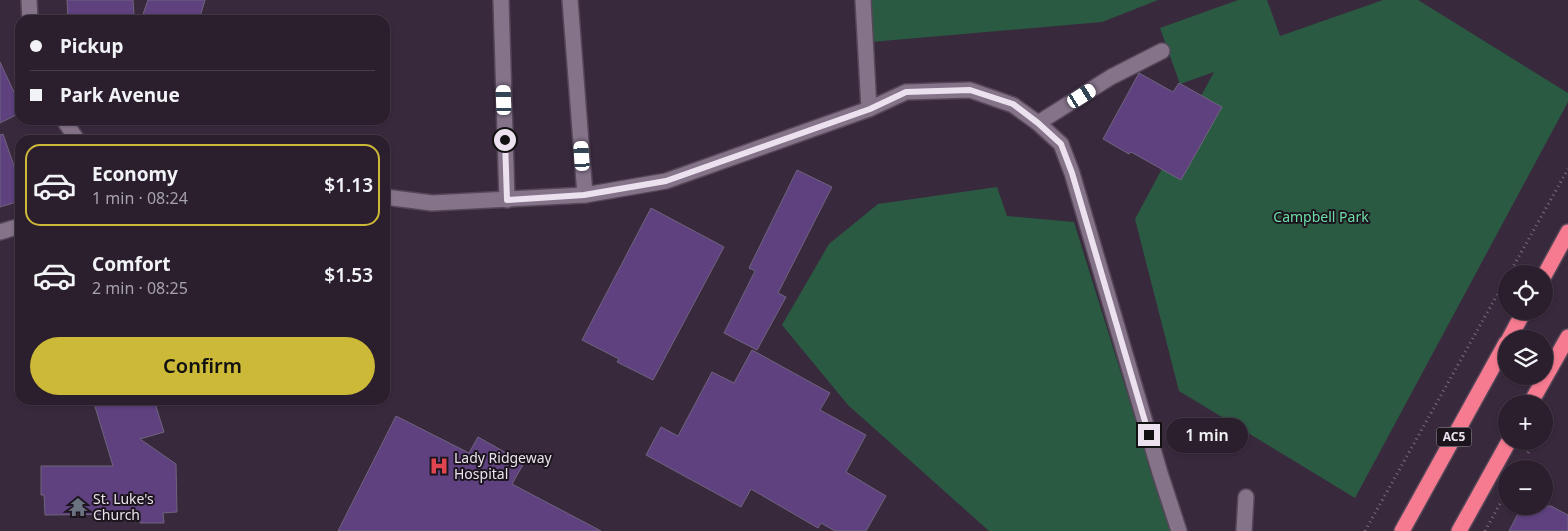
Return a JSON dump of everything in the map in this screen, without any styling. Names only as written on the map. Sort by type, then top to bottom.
[{"type":"highway","points":[[1550,265],[1568,232]]},
{"type":"highway","points":[[1535,395],[1568,337]]},
{"type":"highway","name":"AC5","points":[[1402,531],[1498,357]]},
{"type":"highway","points":[[1459,531],[1504,450]]},
{"type":"street","points":[[29,0],[30,15]]},
{"type":"street","points":[[501,0],[507,200]]},
{"type":"street","points":[[570,0],[584,195]]},
{"type":"street","points":[[863,0],[870,109]]},
{"type":"street","points":[[1038,123],[1111,77],[1162,51]]},
{"type":"street","points":[[390,198],[432,203],[507,200],[584,195],[666,181],[870,109],[906,92],[970,90],[1013,104],[1061,144],[1072,173],[1160,473],[1179,531]]},
{"type":"street","points":[[0,232],[15,228]]},
{"type":"street","points":[[1244,531],[1246,497]]},
{"type":"path","points":[[1514,265],[1568,169]]},
{"type":"path","points":[[1365,531],[1498,293]]},
{"type":"path","points":[[1485,531],[1498,507]]},
{"type":"green space","points":[[869,0],[1158,0],[1102,22],[871,42]]},
{"type":"green space","name":"Campbell Park","points":[[1238,0],[1267,0],[1280,36],[1383,0],[1418,0],[1568,93],[1568,102],[1355,498],[1179,391],[1135,219],[1214,72],[1180,84],[1160,28]]},
{"type":"green space","points":[[997,187],[1007,216],[1074,222],[1170,531],[989,531],[848,405],[782,325],[829,244],[878,204]]},
{"type":"building","points":[[67,0],[133,0],[134,15],[68,15]]},
{"type":"building","points":[[148,0],[205,0],[200,15],[143,15]]},
{"type":"building","points":[[0,62],[15,94],[15,116],[0,123]]},
{"type":"building","points":[[1139,73],[1173,92],[1179,83],[1222,107],[1181,180],[1131,152],[1129,154],[1103,139]]},
{"type":"building","points":[[3,134],[15,169],[15,202],[0,207],[0,135]]},
{"type":"building","points":[[797,170],[832,187],[778,293],[786,297],[757,350],[724,333],[755,271],[749,268]]},
{"type":"building","points":[[651,208],[724,247],[653,380],[617,362],[619,359],[582,340]]},
{"type":"building","points":[[752,350],[830,393],[820,410],[866,435],[846,472],[886,496],[866,531],[835,531],[821,523],[818,528],[751,489],[741,507],[646,455],[661,427],[678,436],[712,372],[734,383]]},
{"type":"building","points":[[95,405],[156,405],[164,432],[140,439],[176,464],[177,512],[163,513],[164,523],[140,523],[140,514],[45,515],[44,495],[41,495],[41,466],[113,466]]},
{"type":"building","points":[[396,416],[469,453],[478,437],[524,463],[512,484],[601,531],[338,531]]},
{"type":"building","points":[[1553,507],[1568,515],[1568,531],[1509,531],[1517,515],[1553,515]]},
{"type":"place","name":"Lady Ridgeway Hospital","points":[[439,466]]},
{"type":"place","name":"St. Luke's Church","points":[[78,507]]},
{"type":"route","points":[[505,140],[507,200],[584,195],[666,181],[870,109],[906,92],[970,90],[1013,104],[1061,144],[1072,173],[1149,435]]}]
